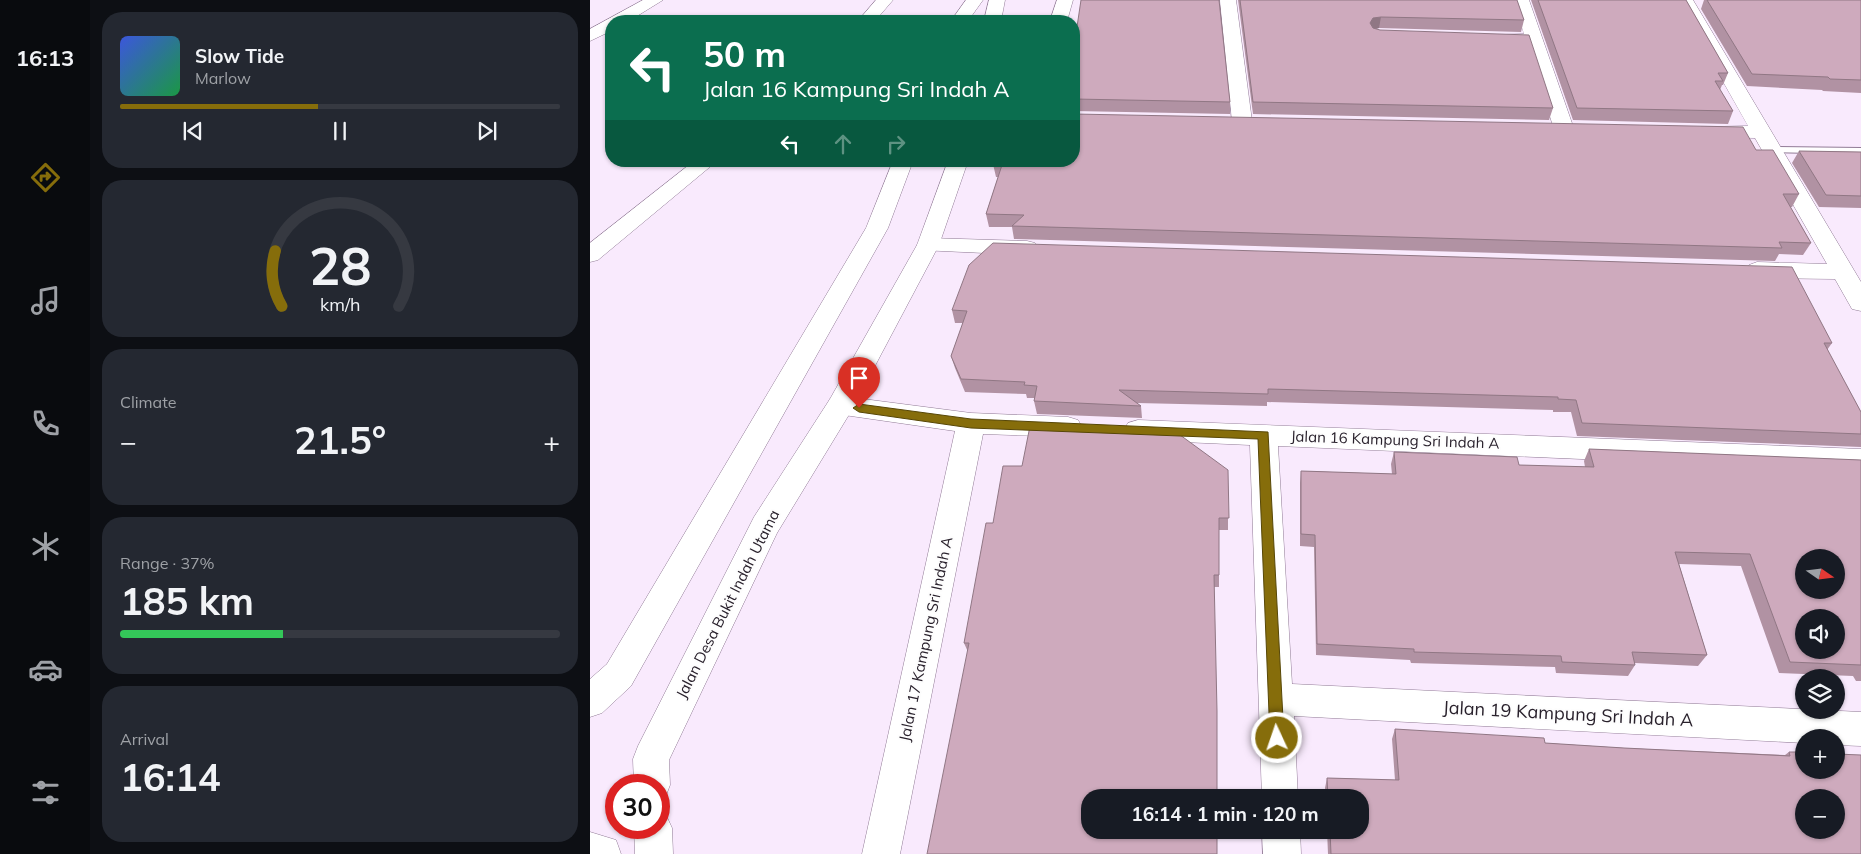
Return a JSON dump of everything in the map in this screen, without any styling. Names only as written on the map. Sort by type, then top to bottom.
[{"type":"main road","points":[[628,15],[655,0]]},
{"type":"main road","points":[[871,15],[885,0]]},
{"type":"main road","points":[[964,15],[975,0]]},
{"type":"main road","points":[[994,15],[997,0]]},
{"type":"main road","points":[[1061,15],[1065,0]]},
{"type":"main road","points":[[1222,121],[1252,122],[1228,0]]},
{"type":"main road","points":[[1521,0],[1535,40],[1554,128],[1584,129]]},
{"type":"main road","points":[[1685,0],[1861,303]]},
{"type":"main road","points":[[590,36],[605,27]]},
{"type":"main road","points":[[1476,38],[1535,40]]},
{"type":"main road","points":[[1692,131],[1762,132]]},
{"type":"main road","points":[[590,255],[700,167]]},
{"type":"main road","points":[[590,701],[620,675],[877,228],[901,167]]},
{"type":"main road","name":"Jalan Desa Bukit Indah Utama","points":[[652,774],[651,759],[761,535],[840,406],[928,245],[956,167]]},
{"type":"main road","points":[[928,245],[1048,249]]},
{"type":"main road","points":[[1734,269],[1843,272]]},
{"type":"main road","name":"Jalan 16 Kampung Sri Indah A","points":[[840,406],[971,424],[1861,460]]},
{"type":"main road","name":"Jalan 17 Kampung Sri Indah A","points":[[881,854],[971,424]]},
{"type":"main road","points":[[1264,435],[1280,789]]},
{"type":"main road","name":"Jalan 19 Kampung Sri Indah A","points":[[1275,699],[1861,729]]},
{"type":"main road","points":[[653,839],[654,854]]},
{"type":"main road","points":[[1281,839],[1282,854]]},
{"type":"main road","points":[[590,851],[602,854]]},
{"type":"lane","points":[[1772,150],[1861,151]]},
{"type":"building","points":[[1081,0],[1219,0],[1230,102],[1080,99],[1079,15]]},
{"type":"building","points":[[1240,0],[1517,0],[1524,20],[1381,17],[1373,18],[1370,23],[1373,28],[1380,30],[1529,35],[1553,108],[1253,102]]},
{"type":"building","points":[[1538,0],[1686,0],[1728,73],[1718,73],[1723,81],[1715,81],[1733,111],[1577,108]]},
{"type":"building","points":[[1707,0],[1861,0],[1861,80],[1752,74]]},
{"type":"building","points":[[1080,114],[1743,127],[1756,150],[1773,150],[1799,194],[1783,194],[1811,243],[1779,242],[1782,248],[1012,226],[1024,215],[986,214],[1001,167],[1080,167]]},
{"type":"building","points":[[1799,151],[1861,152],[1861,196],[1826,195]]},
{"type":"building","points":[[993,243],[1792,267],[1832,343],[1824,343],[1861,412],[1861,434],[1582,423],[1576,400],[1558,399],[1558,397],[1268,389],[1268,394],[1119,390],[1141,406],[1034,401],[1037,386],[1024,385],[1025,382],[961,379],[951,356],[967,311],[952,310],[969,265]]},
{"type":"building","points":[[1030,426],[1176,432],[1228,470],[1229,518],[1219,518],[1219,575],[1214,575],[1217,789],[1081,789],[1081,839],[1217,839],[1217,854],[927,854],[969,643],[964,643],[986,523],[993,523],[1003,466],[1022,466]]},
{"type":"building","points":[[1589,449],[1861,460],[1861,665],[1790,662],[1750,554],[1675,552],[1707,655],[1632,652],[1635,665],[1562,662],[1561,656],[1414,652],[1414,649],[1317,644],[1315,535],[1301,534],[1301,471],[1396,474],[1394,452],[1517,457],[1519,465],[1594,467]]},
{"type":"building","points":[[1395,729],[1544,738],[1545,743],[1624,748],[1790,756],[1789,752],[1795,752],[1795,779],[1845,779],[1845,754],[1861,755],[1861,854],[1331,854],[1330,839],[1369,839],[1369,789],[1328,789],[1327,778],[1399,780]]},
{"type":"route","points":[[859,408],[971,424],[1264,435],[1277,738]]}]
